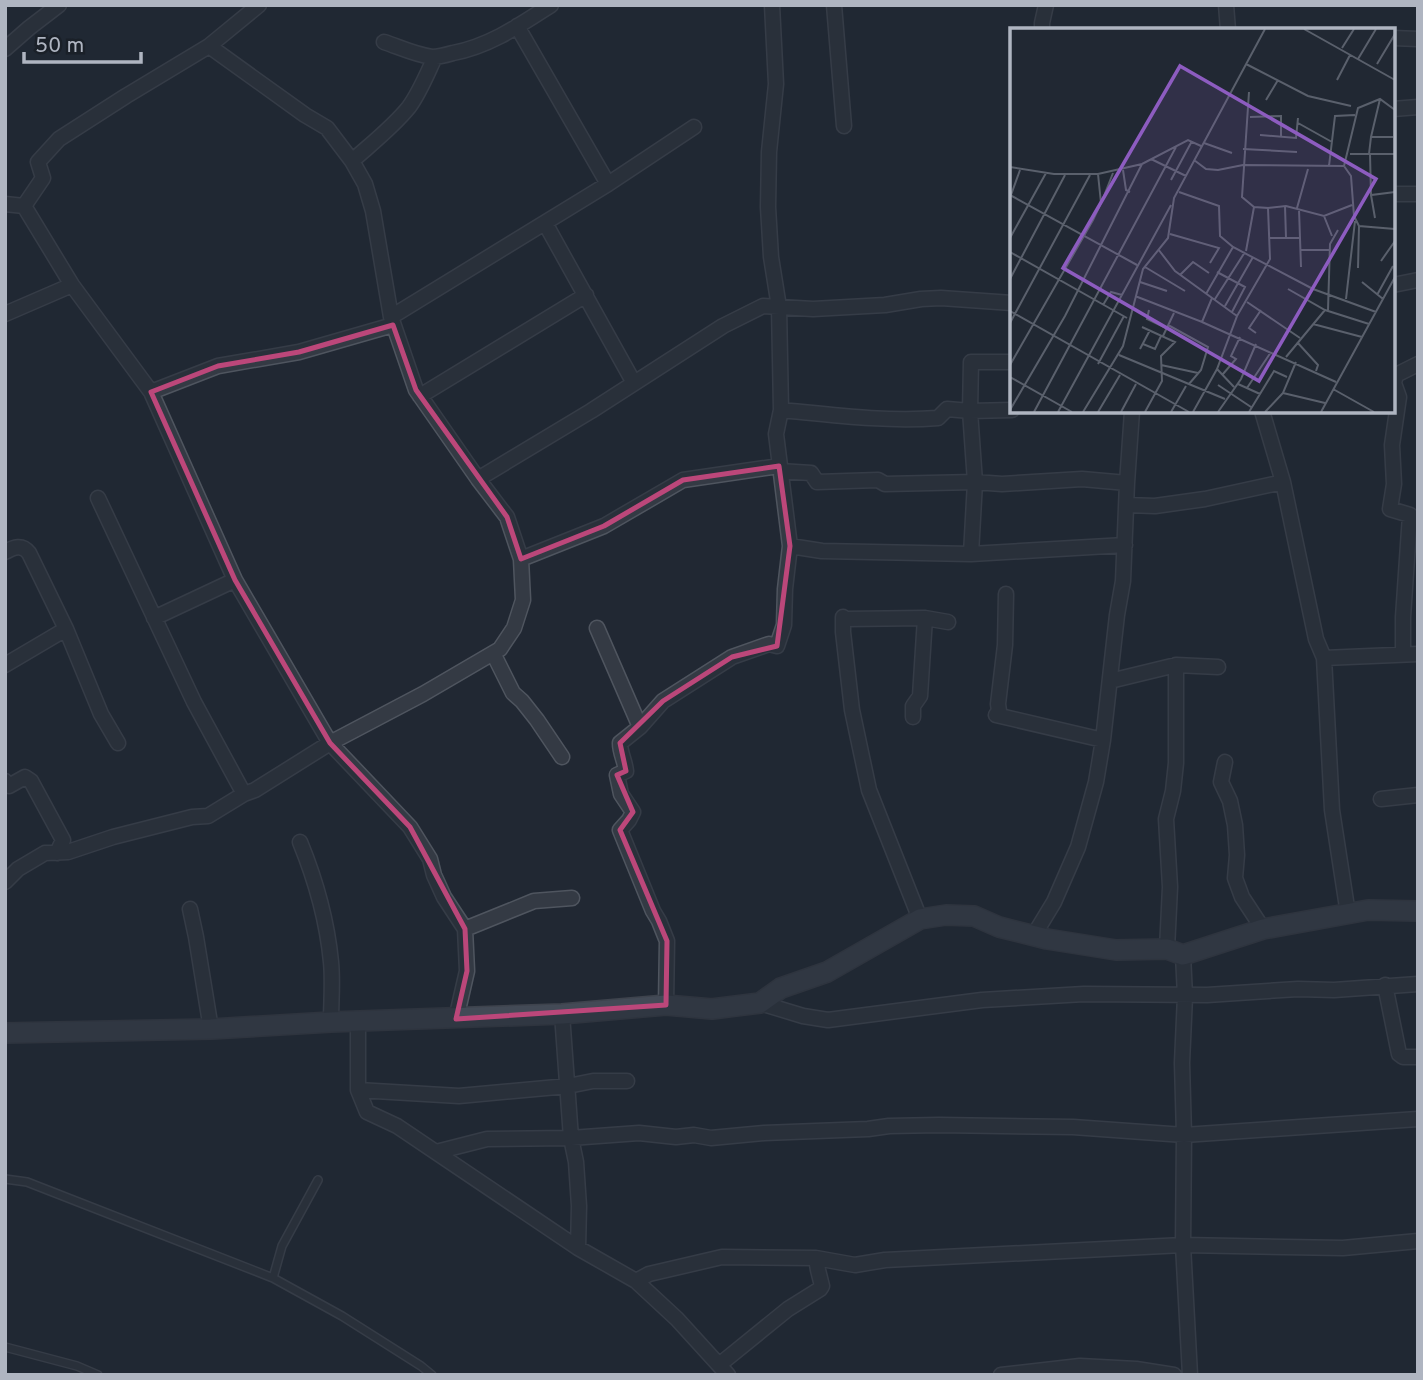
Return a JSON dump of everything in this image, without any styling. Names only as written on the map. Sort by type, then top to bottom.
[{"type":"street","points":[[5,49],[60,5]]},
{"type":"street","points":[[24,206],[43,178],[38,162],[59,139],[209,46],[259,5]]},
{"type":"street","points":[[384,42],[435,57],[469,50],[551,5]]},
{"type":"street","points":[[666,1005],[667,941],[620,830],[633,812],[621,794],[617,775],[626,771],[620,743],[640,727],[663,701],[732,657],[769,644],[777,646],[784,625],[790,546],[776,434],[782,410],[779,307],[771,257],[768,207],[769,152],[776,84],[772,5]]},
{"type":"street","points":[[834,5],[844,126]]},
{"type":"street","points":[[1042,28],[1046,5]]},
{"type":"street","points":[[1226,5],[1232,28]]},
{"type":"street","points":[[517,26],[608,184]]},
{"type":"street","points":[[1395,38],[1418,39]]},
{"type":"street","points":[[5,882],[18,869],[45,853],[68,852],[170,822],[208,816],[330,743],[423,694],[500,649],[514,628],[523,600],[521,559],[507,517],[416,390],[392,321],[373,211],[365,184],[352,161],[327,128],[209,46]]},
{"type":"street","points":[[352,161],[394,124],[408,107],[422,86],[435,57]]},
{"type":"street","points":[[1395,109],[1418,107]]},
{"type":"street","points":[[151,392],[218,366],[299,352],[392,321],[694,127]]},
{"type":"street","points":[[1395,194],[1418,194]]},
{"type":"street","points":[[5,204],[24,206]]},
{"type":"street","points":[[24,206],[72,285],[151,392],[235,580],[330,743],[410,827],[430,859],[444,897],[465,929],[467,971],[456,1019]]},
{"type":"street","points":[[545,223],[634,383]]},
{"type":"street","points":[[1395,285],[1418,280]]},
{"type":"street","points":[[5,314],[72,285]]},
{"type":"street","points":[[420,397],[586,295]]},
{"type":"street","points":[[478,479],[591,411],[723,326],[763,306],[813,309],[885,305],[940,298],[1010,303]]},
{"type":"street","points":[[971,554],[975,482],[970,411],[971,362],[1010,362]]},
{"type":"street","points":[[1395,379],[1396,375],[1418,364]]},
{"type":"street","points":[[1324,658],[1410,654],[1405,591],[1410,514],[1390,509],[1394,484],[1392,445],[1399,397],[1395,386]]},
{"type":"street","points":[[782,410],[911,420],[938,418],[947,409],[1010,410]]},
{"type":"street","points":[[1034,935],[1054,902],[1078,847],[1096,782],[1117,615],[1124,581],[1132,413]]},
{"type":"street","points":[[1263,413],[1283,482],[1315,639],[1324,658],[1332,810],[1348,914]]},
{"type":"street","points":[[521,559],[604,526],[683,481],[779,469],[811,473],[817,482],[878,480],[885,484],[1002,484],[1082,479],[1127,483]]},
{"type":"street","points":[[1127,505],[1156,506],[1205,499],[1283,482]]},
{"type":"street","points":[[98,498],[194,702],[244,794]]},
{"type":"street","points":[[790,546],[822,551],[971,554],[1125,545]]},
{"type":"street","points":[[5,552],[14,548],[25,548],[66,628],[101,714],[118,743]]},
{"type":"street","points":[[153,618],[235,580]]},
{"type":"street","points":[[1006,594],[1005,645],[999,711],[996,715],[1103,740]]},
{"type":"street","points":[[920,919],[869,790],[852,710],[843,617],[925,618],[948,622]]},
{"type":"street","points":[[914,718],[913,706],[920,696],[925,618]]},
{"type":"street","points":[[5,666],[66,628]]},
{"type":"street","points":[[597,628],[640,727]]},
{"type":"street","points":[[493,653],[513,693],[537,720],[562,757]]},
{"type":"street","points":[[1110,681],[1176,665],[1218,667]]},
{"type":"street","points":[[1176,665],[1176,762],[1166,819],[1175,952],[1185,996],[1182,1063],[1183,1245],[1190,1375]]},
{"type":"street","points":[[1226,762],[1221,782],[1236,825],[1235,878],[1242,897],[1263,929]]},
{"type":"street","points":[[5,780],[9,786],[25,777],[31,781],[63,840],[57,853]]},
{"type":"street","points":[[1381,799],[1418,795]]},
{"type":"street","points":[[300,842],[323,909],[332,965],[331,1022]]},
{"type":"street","points":[[465,929],[534,901],[572,898]]},
{"type":"street","points":[[190,909],[211,1029]]},
{"type":"street","points":[[760,1003],[781,988],[827,972],[920,919],[946,915],[974,916],[999,927],[1047,939],[1116,950],[1175,952],[1263,929],[1368,910],[1418,911]]},
{"type":"street","points":[[5,1033],[211,1029],[562,1014],[666,1005],[712,1009],[760,1003],[803,1016],[828,1020],[982,1000],[1084,994],[1185,996],[1418,984]]},
{"type":"street","points":[[1385,985],[1399,1054],[1403,1057],[1418,1057]]},
{"type":"street","points":[[562,1014],[571,1138],[576,1162],[578,1248]]},
{"type":"street","points":[[358,1022],[358,1090],[367,1112],[397,1126],[578,1248],[636,1281],[677,1319],[723,1370],[788,1309],[820,1289],[822,1286],[816,1258]]},
{"type":"street","points":[[358,1090],[458,1096],[568,1086],[593,1081],[628,1081]]},
{"type":"street","points":[[436,1152],[487,1139],[571,1138],[639,1133],[711,1138],[939,1125],[1073,1127],[1184,1135],[1418,1119]]},
{"type":"street","points":[[636,1281],[649,1274],[722,1257],[816,1258],[855,1265],[885,1260],[1183,1245],[1343,1248],[1418,1241]]},
{"type":"street","points":[[1001,1375],[1080,1366],[1136,1369],[1174,1375]]},
{"type":"lane","points":[[5,1179],[27,1182],[273,1278],[342,1316],[432,1375]]},
{"type":"lane","points":[[273,1278],[282,1246],[318,1180]]},
{"type":"lane","points":[[5,1348],[65,1363],[98,1375]]},
{"type":"highlighted area","points":[[393,325],[416,390],[507,517],[521,559],[604,526],[683,480],[779,466],[790,546],[777,646],[732,657],[663,701],[620,743],[626,771],[617,775],[633,812],[620,830],[667,941],[666,1005],[456,1019],[467,971],[465,929],[410,827],[330,743],[235,580],[151,392],[218,366],[299,352]]}]
